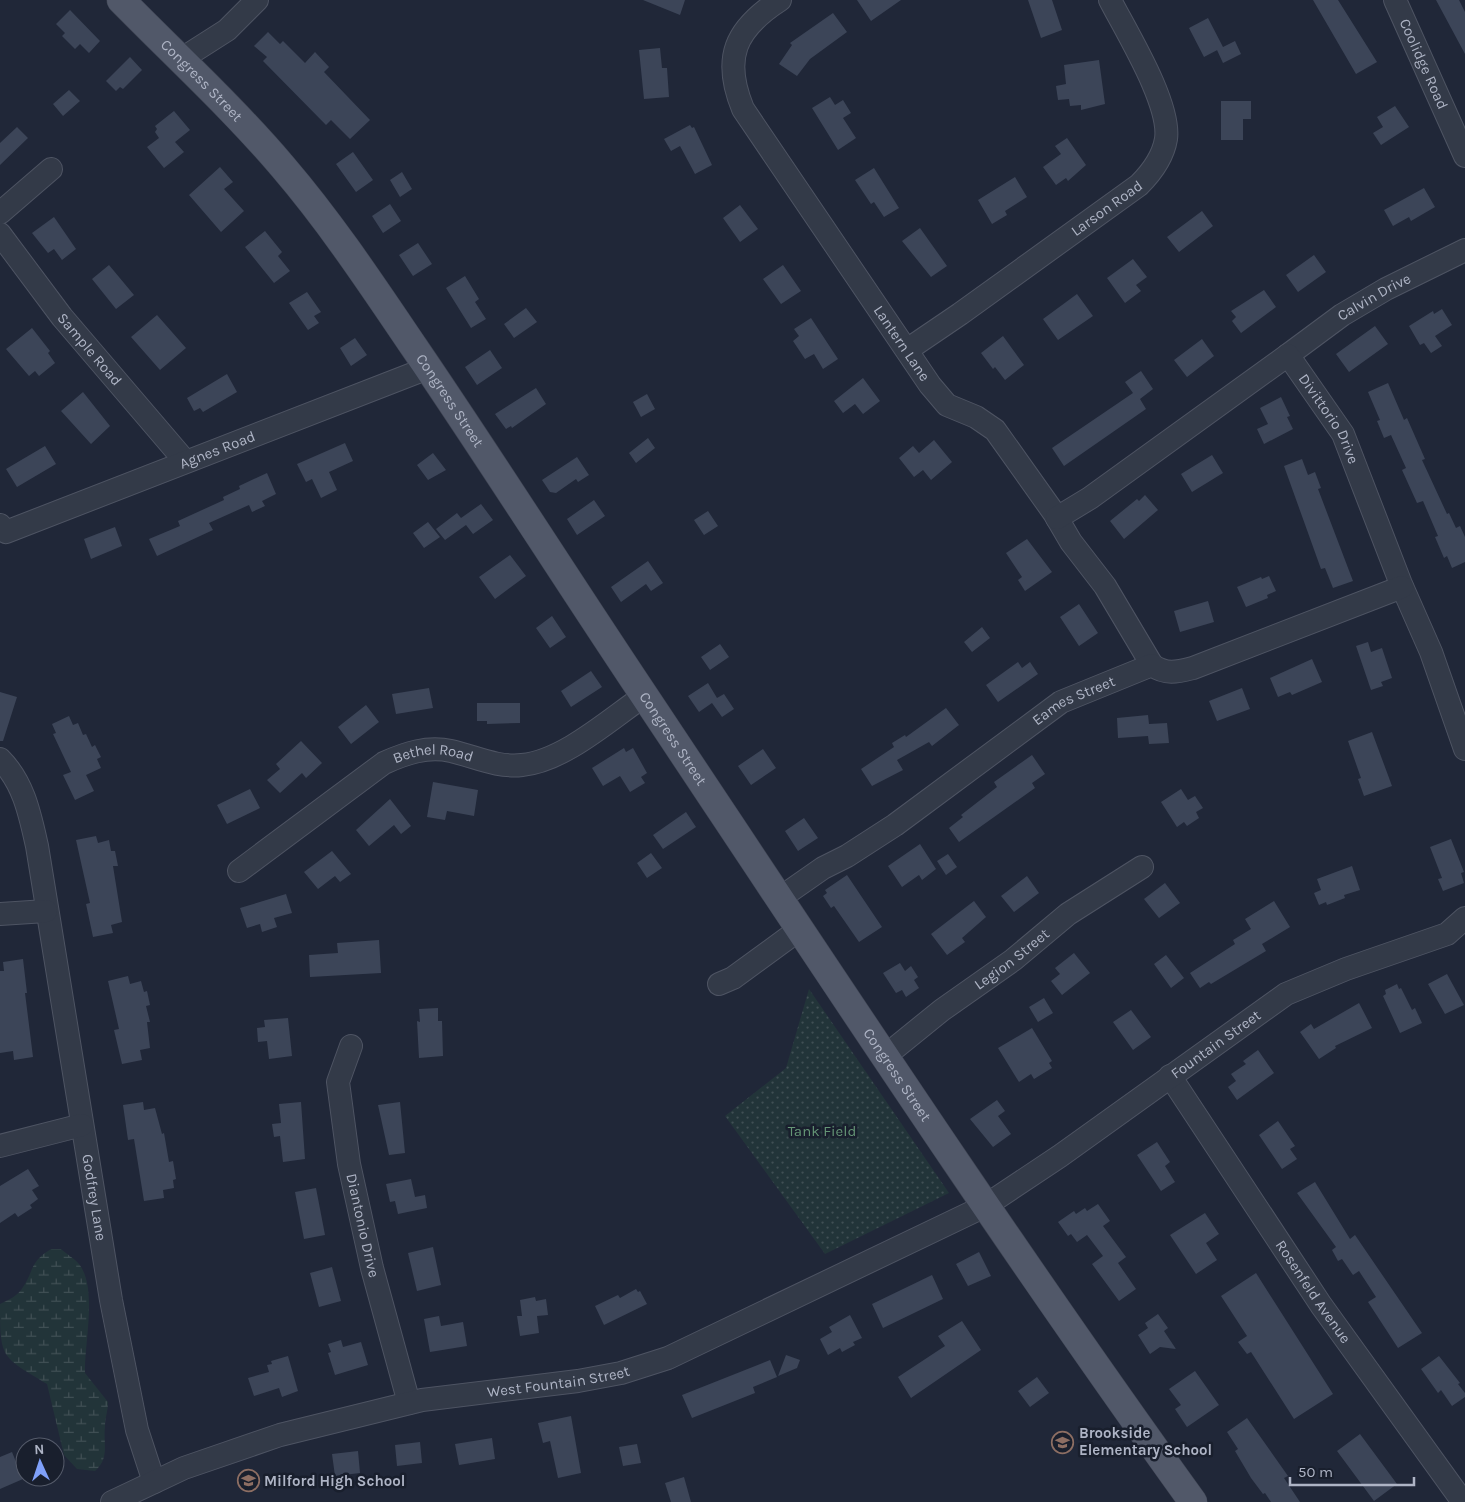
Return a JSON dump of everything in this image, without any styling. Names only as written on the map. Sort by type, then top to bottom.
[{"type":"main road","name":"Congress Street","points":[[121,0],[282,166],[344,245],[428,368],[884,1057],[985,1206],[1192,1502]]},
{"type":"street","points":[[180,60],[227,30],[257,0]]},
{"type":"street","name":"Lantern Lane","points":[[780,0],[751,22],[737,42],[732,68],[736,92],[743,109],[930,385],[947,405],[976,417],[996,430],[1057,518],[1071,542],[1105,586],[1152,665]]},
{"type":"street","name":"Larson Road","points":[[907,350],[1139,185],[1157,164],[1166,137],[1166,121],[1152,84],[1110,0]]},
{"type":"street","name":"Coolidge Road","points":[[1395,0],[1465,156]]},
{"type":"street","points":[[0,213],[51,169]]},
{"type":"street","name":"Sample Road","points":[[0,234],[62,317],[185,462]]},
{"type":"street","name":"Calvin Drive","points":[[1288,355],[1342,314],[1386,289],[1465,250]]},
{"type":"street","points":[[1057,518],[1090,498],[1288,355]]},
{"type":"street","name":"Divittorio Drive","points":[[1288,355],[1343,434],[1402,587],[1431,652],[1465,749]]},
{"type":"street","name":"Agnes Road","points":[[3,529],[185,462],[428,368]]},
{"type":"street","points":[[1152,665],[1160,671],[1170,673],[1193,668],[1402,587]]},
{"type":"street","name":"Eames Street","points":[[780,898],[823,868],[847,856],[895,825],[1061,702],[1152,665]]},
{"type":"street","name":"Bethel Road","points":[[239,871],[384,763],[397,757],[425,749],[449,751],[506,765],[522,765],[540,761],[561,752],[644,696]]},
{"type":"street","name":"Godfrey Lane","points":[[0,759],[16,780],[26,802],[36,846],[110,1300],[137,1430],[154,1482]]},
{"type":"street","name":"Legion Street","points":[[884,1057],[942,1010],[1013,960],[1068,914],[1142,867]]},
{"type":"street","points":[[0,914],[46,911]]},
{"type":"street","name":"Fountain Street","points":[[985,1206],[1060,1156],[1286,994],[1355,966],[1447,934],[1465,918]]},
{"type":"street","points":[[719,984],[732,978],[800,929]]},
{"type":"street","name":"Diantonio Drive","points":[[351,1046],[338,1082],[349,1164],[372,1268],[409,1403]]},
{"type":"street","name":"Rosenfeld Avenue","points":[[1170,1076],[1321,1305],[1463,1502]]},
{"type":"street","points":[[0,1146],[82,1125]]},
{"type":"street","name":"West Fountain Street","points":[[112,1502],[184,1468],[280,1435],[422,1400],[578,1382],[621,1373],[668,1358],[985,1206]]},
{"type":"green space","name":"Tank Field","points":[[809,989],[949,1193],[825,1254],[725,1116],[786,1068]]},
{"type":"green space","points":[[51,1249],[61,1249],[79,1264],[85,1274],[88,1287],[89,1317],[85,1373],[108,1402],[104,1456],[100,1466],[95,1471],[77,1469],[65,1456],[65,1437],[60,1437],[47,1384],[12,1361],[6,1354],[3,1346],[0,1304],[21,1290],[36,1262]]},
{"type":"building","points":[[643,0],[685,0],[680,15]]},
{"type":"building","points":[[857,0],[901,0],[871,21]]},
{"type":"building","points":[[1028,0],[1052,0],[1062,30],[1041,38]]},
{"type":"building","points":[[1313,0],[1338,0],[1377,62],[1356,74]]},
{"type":"building","points":[[1436,0],[1459,0],[1465,12],[1465,54]]},
{"type":"building","points":[[70,10],[100,41],[89,53],[80,44],[75,49],[62,36],[65,33],[56,24]]},
{"type":"building","points":[[833,13],[847,32],[810,59],[797,76],[779,64],[792,45],[790,43]]},
{"type":"building","points":[[1208,18],[1223,47],[1204,57],[1189,28]]},
{"type":"building","points":[[268,32],[280,44],[283,41],[305,63],[315,52],[329,67],[324,72],[370,120],[350,139],[331,120],[326,125],[263,61],[267,57],[254,46]]},
{"type":"building","points":[[1235,41],[1241,54],[1223,63],[1217,50]]},
{"type":"building","points":[[660,48],[662,68],[667,68],[669,97],[644,99],[639,50]]},
{"type":"building","points":[[130,57],[142,70],[123,89],[120,87],[116,91],[106,81]]},
{"type":"building","points":[[1099,60],[1105,104],[1081,110],[1081,105],[1070,106],[1069,99],[1058,100],[1056,86],[1066,84],[1064,65]]},
{"type":"building","points":[[69,90],[80,101],[63,116],[53,104]]},
{"type":"building","points":[[830,97],[835,105],[843,100],[851,113],[843,118],[856,138],[838,150],[812,108]]},
{"type":"building","points":[[1221,101],[1251,101],[1251,119],[1243,119],[1243,140],[1221,140]]},
{"type":"building","points":[[1395,106],[1409,127],[1381,145],[1373,133],[1383,127],[1377,117]]},
{"type":"building","points":[[174,111],[190,130],[175,142],[184,152],[164,168],[147,147],[159,138],[155,132],[157,129],[155,126]]},
{"type":"building","points":[[690,125],[692,128],[694,127],[712,165],[695,174],[680,146],[671,151],[664,139]]},
{"type":"building","points":[[17,127],[28,138],[0,165],[0,143]]},
{"type":"building","points":[[1067,138],[1086,165],[1068,181],[1066,178],[1056,185],[1043,167],[1061,154],[1055,146]]},
{"type":"building","points":[[353,152],[373,180],[356,192],[336,164]]},
{"type":"building","points":[[220,167],[233,182],[224,189],[244,211],[221,232],[189,195]]},
{"type":"building","points":[[874,168],[899,208],[884,217],[874,202],[871,204],[855,180]]},
{"type":"building","points":[[402,172],[412,189],[400,197],[390,180]]},
{"type":"building","points":[[1015,177],[1027,197],[1005,211],[1007,215],[992,224],[978,200]]},
{"type":"building","points":[[1424,188],[1435,207],[1411,221],[1409,217],[1393,226],[1384,210]]},
{"type":"building","points":[[390,204],[401,221],[383,233],[372,216]]},
{"type":"building","points":[[740,205],[758,229],[740,242],[723,218]]},
{"type":"building","points":[[1202,211],[1213,226],[1179,252],[1167,237]]},
{"type":"building","points":[[54,217],[76,249],[62,260],[54,249],[48,253],[32,233]]},
{"type":"building","points":[[920,228],[947,266],[931,277],[902,241]]},
{"type":"building","points":[[265,231],[282,252],[278,256],[290,271],[274,283],[245,247]]},
{"type":"building","points":[[418,243],[432,264],[413,276],[399,255]]},
{"type":"building","points":[[1314,255],[1326,272],[1298,292],[1286,275]]},
{"type":"building","points":[[1133,259],[1147,277],[1136,285],[1141,291],[1125,303],[1107,278]]},
{"type":"building","points":[[109,265],[134,295],[116,309],[92,279]]},
{"type":"building","points":[[783,265],[801,291],[781,304],[763,279]]},
{"type":"building","points":[[465,276],[479,299],[475,302],[486,319],[471,328],[446,288]]},
{"type":"building","points":[[1264,290],[1276,307],[1241,333],[1232,321],[1236,317],[1231,311]]},
{"type":"building","points":[[307,292],[321,312],[314,316],[319,323],[308,330],[289,303]]},
{"type":"building","points":[[1077,294],[1093,316],[1058,340],[1043,319]]},
{"type":"building","points":[[526,308],[537,322],[514,338],[504,324]]},
{"type":"building","points":[[1442,309],[1452,325],[1435,336],[1442,346],[1431,353],[1424,343],[1420,345],[1409,326],[1433,311],[1434,314]]},
{"type":"building","points":[[157,315],[186,348],[160,370],[131,337]]},
{"type":"building","points":[[811,318],[838,359],[823,369],[814,354],[805,359],[793,341],[799,336],[794,329]]},
{"type":"building","points":[[1375,326],[1388,344],[1349,372],[1336,354]]},
{"type":"building","points":[[32,328],[50,351],[48,353],[55,363],[39,376],[35,371],[29,376],[6,349]]},
{"type":"building","points":[[1003,336],[1024,365],[1005,380],[995,367],[993,369],[981,353]]},
{"type":"building","points":[[355,338],[367,355],[351,366],[340,348]]},
{"type":"building","points":[[1202,339],[1214,356],[1187,377],[1174,360]]},
{"type":"building","points":[[490,350],[502,368],[477,385],[465,367]]},
{"type":"building","points":[[1141,371],[1153,389],[1140,399],[1146,409],[1064,466],[1052,448],[1133,393],[1125,382]]},
{"type":"building","points":[[227,374],[237,392],[203,412],[200,408],[194,411],[187,398]]},
{"type":"building","points":[[863,378],[880,401],[863,414],[855,404],[843,413],[834,401]]},
{"type":"building","points":[[1388,383],[1404,420],[1407,418],[1425,459],[1422,460],[1447,514],[1449,513],[1456,528],[1460,526],[1465,537],[1465,562],[1452,568],[1447,556],[1444,558],[1435,537],[1438,536],[1423,501],[1417,503],[1402,470],[1406,468],[1391,435],[1384,438],[1377,421],[1380,420],[1368,392]]},
{"type":"building","points":[[536,388],[546,404],[512,428],[511,426],[506,429],[495,414]]},
{"type":"building","points":[[83,392],[110,426],[91,444],[61,411]]},
{"type":"building","points":[[647,394],[655,409],[641,417],[633,402]]},
{"type":"building","points":[[1281,397],[1290,416],[1287,417],[1293,429],[1264,444],[1257,429],[1268,424],[1260,408]]},
{"type":"building","points":[[648,438],[655,448],[636,463],[629,453]]},
{"type":"building","points":[[934,440],[952,462],[931,480],[923,470],[914,477],[899,458],[913,446],[919,453]]},
{"type":"building","points":[[345,443],[353,461],[329,472],[337,490],[321,498],[312,479],[306,482],[297,464]]},
{"type":"building","points":[[45,446],[56,464],[17,487],[6,469]]},
{"type":"building","points":[[433,453],[446,470],[428,480],[417,465]]},
{"type":"building","points":[[1212,455],[1223,473],[1192,492],[1181,474]]},
{"type":"building","points":[[577,457],[589,475],[578,482],[576,479],[556,493],[550,492],[542,480]]},
{"type":"building","points":[[1302,459],[1308,475],[1315,472],[1321,488],[1318,489],[1353,581],[1333,588],[1325,568],[1321,569],[1284,466]]},
{"type":"building","points":[[267,473],[276,494],[262,501],[265,506],[252,512],[249,505],[209,523],[213,530],[157,556],[149,539],[180,526],[178,521],[224,500],[223,497],[240,489],[239,486]]},
{"type":"building","points":[[1145,495],[1158,510],[1124,539],[1110,521],[1137,499],[1139,501]]},
{"type":"building","points":[[594,500],[605,516],[577,535],[567,519]]},
{"type":"building","points":[[481,504],[493,520],[473,534],[466,525],[445,540],[436,529],[457,513],[461,518]]},
{"type":"building","points":[[708,511],[718,526],[704,535],[694,520]]},
{"type":"building","points":[[428,522],[440,537],[424,548],[413,533]]},
{"type":"building","points":[[115,527],[122,546],[91,559],[84,539]]},
{"type":"building","points":[[1027,539],[1052,572],[1025,591],[1018,580],[1022,577],[1006,553]]},
{"type":"building","points":[[510,555],[526,576],[495,599],[479,577]]},
{"type":"building","points":[[648,561],[663,583],[651,591],[646,584],[621,602],[611,587]]},
{"type":"building","points":[[1269,576],[1276,591],[1267,595],[1268,598],[1246,607],[1237,587],[1261,577],[1262,579]]},
{"type":"building","points":[[1208,601],[1214,622],[1180,632],[1174,611]]},
{"type":"building","points":[[1079,604],[1098,633],[1079,646],[1060,617]]},
{"type":"building","points":[[552,616],[566,637],[550,648],[536,628]]},
{"type":"building","points":[[982,627],[990,638],[972,652],[964,642]]},
{"type":"building","points":[[1368,642],[1371,652],[1382,648],[1392,678],[1381,682],[1383,686],[1371,690],[1356,646]]},
{"type":"building","points":[[720,644],[729,657],[710,670],[701,657]]},
{"type":"building","points":[[1312,659],[1322,682],[1292,695],[1290,692],[1278,697],[1270,678]]},
{"type":"building","points":[[1018,662],[1022,668],[1030,662],[1038,674],[998,702],[986,685]]},
{"type":"building","points":[[591,671],[602,687],[571,707],[561,691]]},
{"type":"building","points":[[708,683],[717,698],[724,694],[734,709],[722,717],[712,703],[699,712],[688,696]]},
{"type":"building","points":[[429,688],[433,708],[396,714],[392,694]]},
{"type":"building","points":[[1242,688],[1250,709],[1217,721],[1209,701]]},
{"type":"building","points":[[0,692],[17,697],[3,741],[0,741]]},
{"type":"building","points":[[477,703],[520,703],[520,723],[487,724],[487,721],[477,721]]},
{"type":"building","points":[[366,705],[379,722],[351,744],[338,727]]},
{"type":"building","points":[[946,708],[959,725],[932,746],[929,742],[897,760],[903,770],[872,786],[861,769],[894,747],[892,743],[905,735],[906,737]]},
{"type":"building","points":[[1148,715],[1149,724],[1167,723],[1169,743],[1149,744],[1148,736],[1118,738],[1117,718]]},
{"type":"building","points":[[69,716],[73,725],[78,723],[83,735],[86,734],[92,747],[95,745],[101,757],[97,759],[101,768],[86,775],[94,791],[75,800],[63,775],[71,772],[53,734],[56,733],[52,724]]},
{"type":"building","points":[[1372,732],[1392,786],[1364,796],[1358,779],[1361,778],[1348,741]]},
{"type":"building","points":[[301,741],[322,763],[306,778],[302,773],[280,793],[267,780],[280,769],[276,764]]},
{"type":"building","points":[[624,748],[626,752],[633,748],[647,773],[641,777],[645,783],[630,792],[620,776],[603,786],[592,768]]},
{"type":"building","points":[[763,749],[776,768],[751,785],[738,766]]},
{"type":"building","points":[[1032,755],[1045,774],[1032,783],[1035,788],[959,842],[949,828],[963,817],[961,815],[997,787],[994,782]]},
{"type":"building","points":[[433,782],[478,790],[474,816],[447,811],[445,820],[427,817]]},
{"type":"building","points":[[250,789],[260,808],[227,824],[217,805]]},
{"type":"building","points":[[1181,789],[1188,800],[1195,796],[1203,808],[1196,812],[1199,818],[1187,826],[1184,822],[1177,827],[1161,802]]},
{"type":"building","points":[[390,799],[411,826],[401,834],[394,825],[369,846],[356,830]]},
{"type":"building","points":[[686,812],[696,827],[663,849],[653,835]]},
{"type":"building","points":[[804,818],[818,838],[798,851],[785,831]]},
{"type":"building","points":[[96,836],[98,843],[109,840],[111,851],[115,851],[118,866],[113,866],[122,922],[111,925],[113,933],[93,937],[86,904],[90,903],[76,840]]},
{"type":"building","points":[[1451,839],[1464,872],[1461,873],[1464,883],[1443,891],[1438,879],[1442,878],[1430,847]]},
{"type":"building","points":[[920,844],[936,869],[922,880],[919,875],[902,887],[888,866]]},
{"type":"building","points":[[332,851],[351,874],[340,882],[335,876],[318,889],[304,872]]},
{"type":"building","points":[[651,853],[662,868],[647,878],[637,863]]},
{"type":"building","points":[[948,854],[957,867],[946,875],[937,861]]},
{"type":"building","points":[[1352,866],[1360,890],[1344,895],[1345,898],[1327,905],[1326,902],[1319,905],[1314,893],[1321,890],[1317,879]]},
{"type":"building","points":[[847,875],[882,927],[859,942],[834,906],[831,908],[823,896],[827,893],[825,890]]},
{"type":"building","points":[[1027,876],[1039,893],[1014,912],[1001,896]]},
{"type":"building","points":[[1165,883],[1180,903],[1159,918],[1144,899]]},
{"type":"building","points":[[286,894],[292,913],[274,918],[277,927],[262,932],[260,924],[247,928],[240,908]]},
{"type":"building","points":[[974,901],[986,917],[962,938],[965,942],[947,955],[931,934]]},
{"type":"building","points":[[1274,901],[1290,927],[1262,944],[1266,951],[1211,984],[1209,982],[1200,988],[1190,973],[1235,944],[1233,940],[1251,929],[1245,919]]},
{"type":"building","points":[[379,940],[381,973],[310,977],[309,955],[338,953],[337,943]]},
{"type":"building","points":[[1074,953],[1090,973],[1062,995],[1051,981],[1060,974],[1055,968]]},
{"type":"building","points":[[1166,955],[1184,978],[1171,988],[1154,964]]},
{"type":"building","points":[[23,959],[33,1057],[14,1060],[13,1051],[0,1053],[0,971],[4,971],[3,962]]},
{"type":"building","points":[[900,963],[905,971],[911,966],[918,977],[914,980],[919,988],[906,997],[902,990],[896,993],[883,973]]},
{"type":"building","points":[[1447,974],[1464,1005],[1445,1014],[1428,984]]},
{"type":"building","points":[[128,976],[130,984],[141,981],[144,992],[147,991],[150,1005],[146,1006],[150,1022],[147,1022],[150,1048],[140,1050],[142,1060],[122,1064],[114,1030],[119,1029],[108,981]]},
{"type":"building","points":[[1397,984],[1412,1010],[1415,1008],[1422,1023],[1400,1033],[1383,996],[1386,994],[1385,990]]},
{"type":"building","points":[[1044,998],[1053,1013],[1038,1022],[1029,1007]]},
{"type":"building","points":[[1359,1003],[1372,1028],[1335,1046],[1336,1048],[1319,1059],[1300,1032],[1311,1024],[1314,1029]]},
{"type":"building","points":[[438,1008],[438,1021],[442,1021],[443,1056],[419,1058],[417,1021],[420,1022],[419,1009]]},
{"type":"building","points":[[1131,1010],[1151,1037],[1133,1050],[1113,1022]]},
{"type":"building","points":[[288,1018],[292,1056],[269,1059],[267,1041],[258,1042],[257,1028],[265,1027],[264,1020]]},
{"type":"building","points":[[1032,1028],[1052,1061],[1049,1063],[1052,1068],[1034,1079],[1031,1074],[1019,1082],[998,1048]]},
{"type":"building","points":[[1258,1050],[1274,1073],[1237,1100],[1228,1087],[1236,1081],[1231,1074],[1246,1064],[1243,1061]]},
{"type":"building","points":[[997,1100],[1005,1111],[998,1116],[1011,1134],[993,1147],[970,1119]]},
{"type":"building","points":[[143,1102],[144,1110],[155,1108],[162,1134],[164,1133],[169,1162],[173,1161],[176,1179],[173,1180],[174,1188],[163,1190],[164,1198],[144,1201],[134,1139],[128,1140],[123,1105]]},
{"type":"building","points":[[301,1102],[305,1159],[283,1162],[280,1136],[274,1137],[272,1124],[281,1123],[279,1104]]},
{"type":"building","points":[[400,1102],[405,1153],[389,1155],[378,1105]]},
{"type":"building","points":[[1278,1121],[1295,1146],[1290,1149],[1297,1159],[1282,1169],[1259,1135]]},
{"type":"building","points":[[1157,1142],[1170,1162],[1165,1166],[1175,1182],[1161,1191],[1137,1155]]},
{"type":"building","points":[[28,1169],[39,1186],[32,1190],[38,1199],[30,1205],[32,1208],[18,1217],[15,1213],[0,1223],[0,1186]]},
{"type":"building","points":[[411,1179],[415,1197],[425,1195],[427,1208],[398,1214],[395,1201],[390,1202],[386,1184]]},
{"type":"building","points":[[1315,1182],[1350,1239],[1355,1235],[1422,1333],[1398,1348],[1368,1302],[1376,1297],[1359,1271],[1353,1275],[1342,1259],[1338,1261],[1332,1250],[1336,1247],[1297,1193]]},
{"type":"building","points":[[316,1188],[325,1235],[304,1239],[295,1192]]},
{"type":"building","points":[[1098,1204],[1110,1221],[1103,1226],[1126,1257],[1118,1263],[1136,1289],[1119,1301],[1092,1264],[1103,1256],[1087,1235],[1077,1242],[1071,1234],[1068,1236],[1058,1222],[1074,1211],[1076,1214],[1085,1208],[1087,1211]]},
{"type":"building","points":[[1205,1213],[1219,1234],[1206,1243],[1217,1260],[1196,1274],[1170,1235]]},
{"type":"building","points":[[433,1247],[441,1285],[417,1291],[408,1253]]},
{"type":"building","points":[[979,1252],[991,1276],[968,1286],[956,1264]]},
{"type":"building","points":[[332,1267],[341,1301],[319,1307],[310,1273]]},
{"type":"building","points":[[1256,1273],[1333,1394],[1294,1419],[1251,1352],[1247,1354],[1238,1342],[1247,1336],[1221,1296]]},
{"type":"building","points":[[932,1275],[943,1299],[883,1328],[872,1304]]},
{"type":"building","points":[[636,1289],[638,1292],[640,1291],[647,1304],[604,1325],[595,1306],[618,1295],[620,1298]]},
{"type":"building","points":[[535,1297],[536,1301],[546,1299],[548,1315],[537,1316],[539,1333],[520,1336],[517,1316],[522,1316],[520,1300]]},
{"type":"building","points":[[1158,1314],[1168,1328],[1164,1331],[1176,1349],[1160,1347],[1150,1354],[1138,1335],[1148,1328],[1145,1323]]},
{"type":"building","points":[[850,1315],[862,1338],[853,1342],[855,1345],[842,1352],[840,1348],[828,1355],[820,1339],[832,1332],[829,1327]]},
{"type":"building","points":[[439,1316],[441,1326],[463,1322],[467,1346],[430,1352],[424,1319]]},
{"type":"building","points":[[962,1321],[981,1350],[911,1398],[898,1377],[945,1346],[938,1336]]},
{"type":"building","points":[[341,1340],[343,1347],[361,1342],[368,1365],[335,1375],[328,1353],[331,1352],[328,1344]]},
{"type":"building","points":[[786,1355],[800,1360],[797,1368],[778,1376]]},
{"type":"building","points":[[288,1356],[298,1391],[282,1397],[279,1388],[254,1396],[248,1378],[269,1372],[267,1365],[272,1364],[271,1361]]},
{"type":"building","points":[[1439,1356],[1460,1383],[1458,1384],[1465,1393],[1465,1397],[1452,1406],[1441,1390],[1438,1393],[1421,1369]]},
{"type":"building","points":[[770,1360],[777,1377],[753,1387],[755,1393],[692,1418],[682,1395]]},
{"type":"building","points":[[1195,1371],[1219,1405],[1187,1427],[1175,1409],[1181,1405],[1169,1389]]},
{"type":"building","points":[[1037,1377],[1049,1393],[1030,1407],[1018,1391]]},
{"type":"building","points":[[571,1416],[581,1473],[558,1478],[550,1441],[543,1443],[538,1423]]},
{"type":"building","points":[[1247,1418],[1288,1476],[1284,1478],[1300,1502],[1271,1502],[1251,1478],[1235,1451],[1238,1449],[1227,1432]]},
{"type":"building","points":[[1360,1434],[1397,1484],[1374,1501],[1337,1451]]},
{"type":"building","points":[[492,1438],[495,1459],[459,1465],[455,1444]]},
{"type":"building","points":[[420,1442],[422,1463],[397,1466],[395,1445]]},
{"type":"building","points":[[637,1444],[641,1463],[623,1466],[619,1447]]},
{"type":"building","points":[[358,1451],[360,1473],[335,1476],[332,1454]]},
{"type":"building","points":[[12,1452],[15,1459],[15,1482],[0,1489],[0,1457]]},
{"type":"building","points":[[684,1477],[691,1502],[671,1502],[665,1483]]},
{"type":"place","name":"Brookside Elementary School","points":[[1063,1442]]},
{"type":"place","name":"Milford High School","points":[[248,1481]]}]
